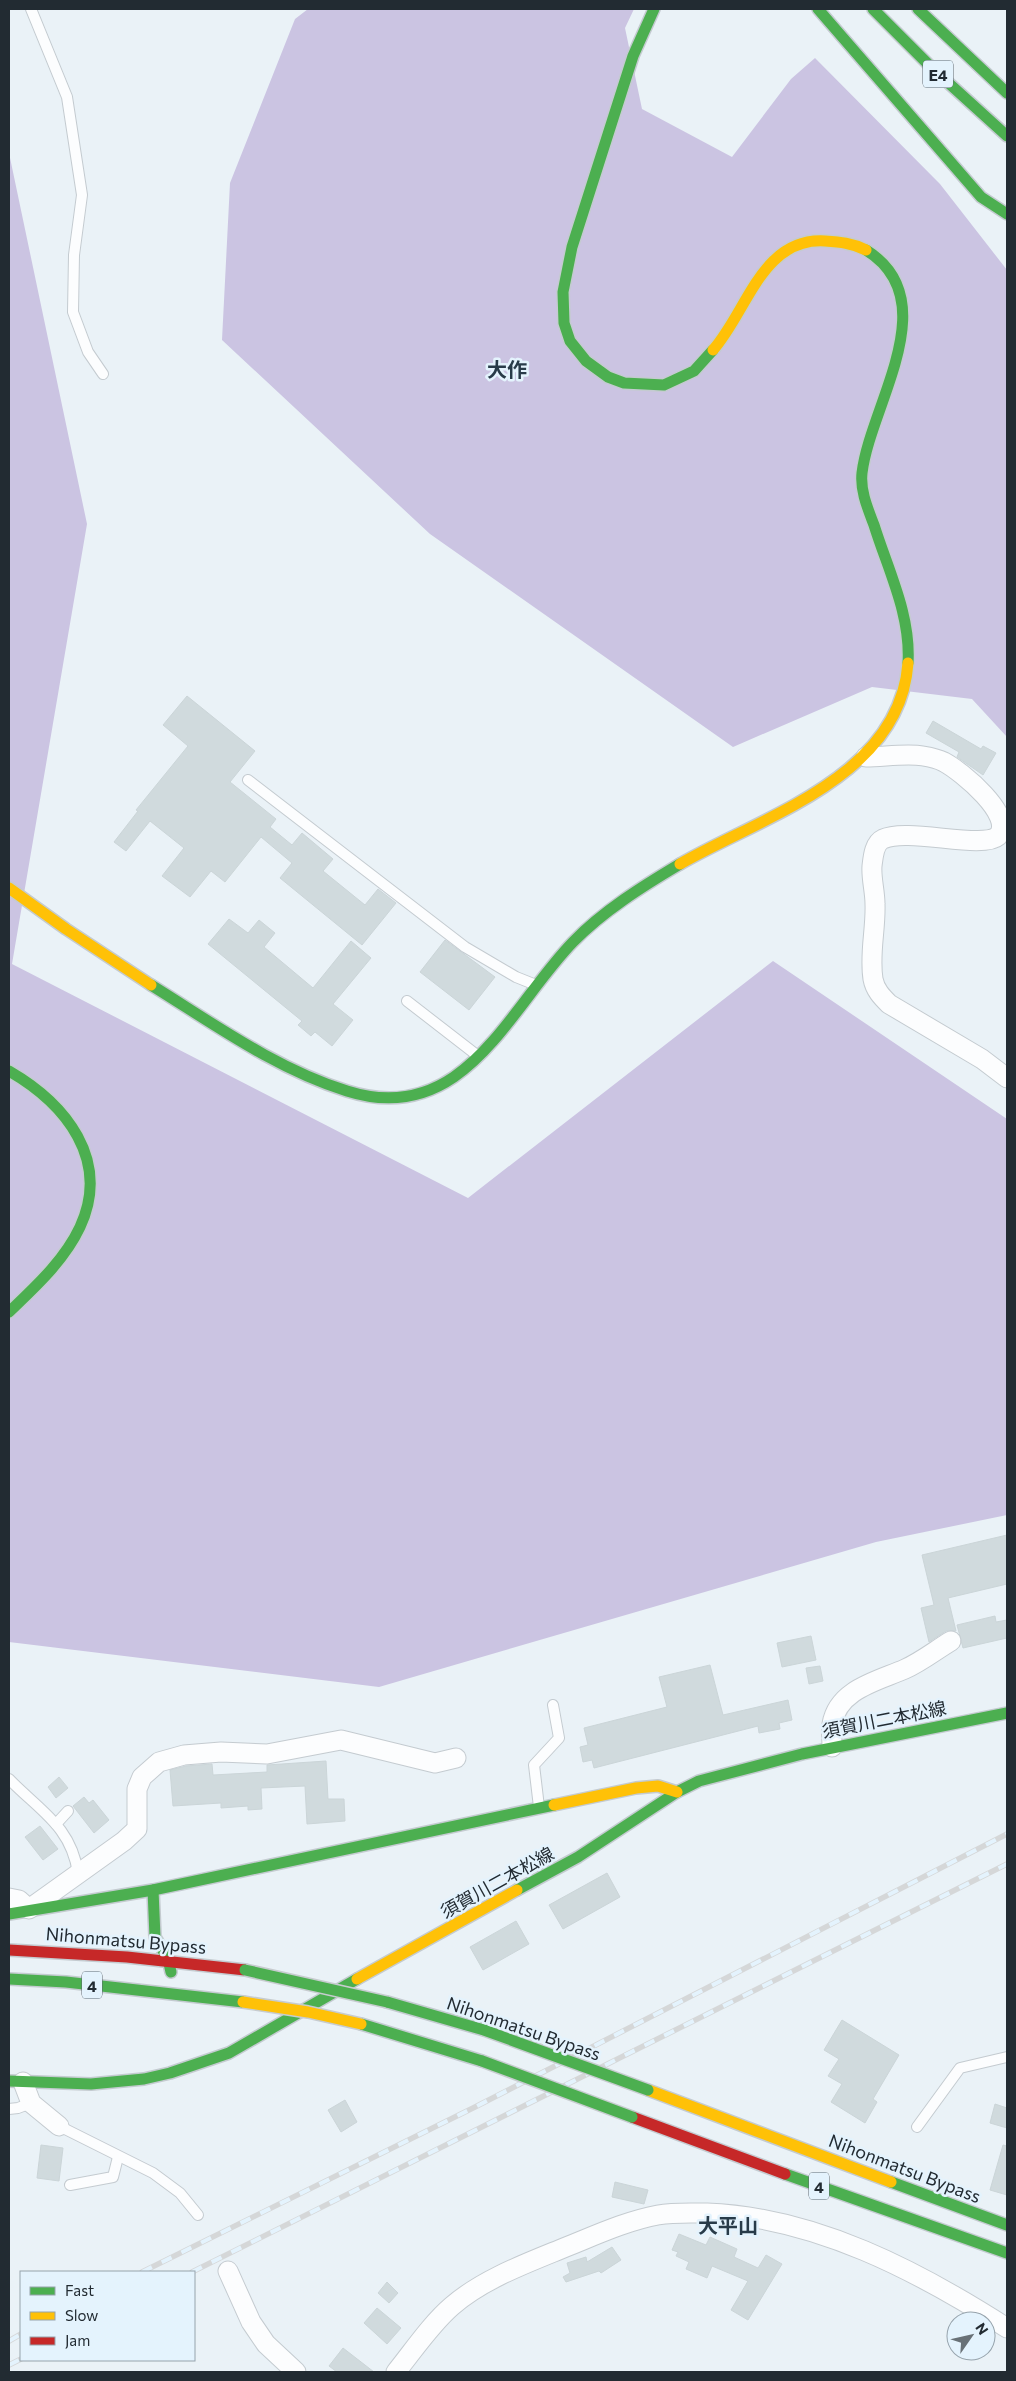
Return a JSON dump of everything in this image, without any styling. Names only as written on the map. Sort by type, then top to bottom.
[{"type":"main road","points":[[9,888],[66,931],[206,1020],[322,1082],[354,1093],[391,1097],[416,1094],[450,1082],[468,1068],[501,1034],[575,939],[630,896],[672,869],[837,778],[866,757],[888,727],[902,693],[910,659],[907,622],[880,548],[864,492],[862,475],[872,426],[894,360],[905,314],[901,292],[894,276],[882,262],[867,250],[841,240],[818,239],[800,242],[781,252],[763,270],[719,344],[704,362],[689,376],[652,388],[627,384],[610,378],[579,354],[567,336],[562,315],[566,266],[646,22],[654,9]]},
{"type":"main road","points":[[818,9],[969,184],[981,197],[1007,214]]},
{"type":"main road","name":"E4","points":[[873,9],[932,68],[1007,136]]},
{"type":"main road","name":"E4","points":[[918,9],[1007,93]]},
{"type":"main road","points":[[9,1071],[31,1084],[61,1109],[78,1135],[86,1156],[90,1187],[88,1207],[80,1228],[41,1280],[9,1312]]},
{"type":"main road","name":"須賀川二本松線","points":[[16,2081],[59,2085],[142,2080],[224,2055],[265,2030],[578,1857],[677,1792],[699,1781],[723,1773],[832,1747],[1007,1713]]},
{"type":"main road","points":[[9,1914],[29,1909],[153,1890],[636,1788],[658,1786],[677,1792]]},
{"type":"main road","points":[[153,1890],[153,1917],[156,1937],[168,1959],[175,1994]]},
{"type":"main road","name":"Nihonmatsu Bypass","points":[[9,1950],[72,1952],[168,1959],[245,1970],[388,2002],[484,2030],[1007,2225]]},
{"type":"main road","name":"4","points":[[9,1979],[66,1982],[243,2002],[308,2012],[361,2024],[482,2061],[873,2206],[1007,2253]]},
{"type":"street","points":[[866,757],[920,755],[944,761],[977,786],[1001,812],[1004,824],[1000,835],[990,842],[941,837],[891,837],[881,839],[875,848],[872,867],[876,905],[872,964],[874,982],[879,995],[889,1004],[982,1059],[1007,1078]]},
{"type":"street","points":[[832,1747],[832,1723],[842,1703],[849,1695],[864,1686],[907,1668],[951,1641]]},
{"type":"street","points":[[9,1898],[19,1900],[29,1909],[124,1841],[137,1829],[137,1789],[142,1777],[159,1762],[184,1755],[220,1752],[267,1754],[342,1740],[434,1764],[456,1758]]},
{"type":"street","points":[[16,2081],[31,2103],[59,2126]]},
{"type":"street","points":[[396,2372],[450,2308],[467,2294],[534,2260],[603,2232],[659,2214],[735,2214],[774,2222],[832,2239],[865,2251],[955,2294],[1007,2328]]},
{"type":"street","points":[[228,2271],[251,2322],[266,2344],[296,2372]]},
{"type":"lane","points":[[30,9],[67,97],[82,194],[74,255],[73,312],[88,352],[103,374]]},
{"type":"lane","points":[[248,780],[465,947],[516,978],[537,986]]},
{"type":"lane","points":[[407,1002],[478,1057]]},
{"type":"lane","points":[[540,1808],[534,1765],[559,1738],[553,1705]]},
{"type":"lane","points":[[9,1779],[28,1799],[50,1815],[75,1853],[78,1873]]},
{"type":"lane","points":[[56,1824],[68,1811]]},
{"type":"lane","points":[[917,2128],[960,2068],[1007,2057]]},
{"type":"lane","points":[[9,2109],[31,2103]]},
{"type":"lane","points":[[59,2126],[153,2173],[180,2192],[198,2215]]},
{"type":"lane","points":[[70,2185],[113,2177],[118,2157]]},
{"type":"shaded area","points":[[308,9],[634,9],[625,28],[642,109],[732,157],[791,79],[815,58],[940,184],[1007,270],[1007,737],[972,699],[872,687],[733,747],[430,534],[222,340],[230,183],[295,19]]},
{"type":"shaded area","points":[[9,153],[87,524],[12,964],[468,1198],[773,961],[1007,1119],[1007,1515],[876,1542],[379,1687],[9,1642]]},
{"type":"building","points":[[187,696],[255,751],[230,782],[276,819],[270,827],[292,845],[302,833],[333,859],[323,871],[365,905],[378,889],[396,903],[362,945],[280,878],[292,863],[261,837],[225,882],[211,871],[190,897],[162,876],[184,848],[150,821],[126,851],[114,842],[138,811],[136,810],[188,746],[163,725]]},
{"type":"building","points":[[933,721],[981,749],[983,746],[996,753],[983,775],[957,757],[959,752],[926,733]]},
{"type":"building","points":[[229,919],[248,933],[259,920],[275,933],[264,947],[313,988],[351,941],[371,958],[333,1004],[353,1020],[332,1046],[315,1032],[311,1036],[298,1025],[302,1021],[208,944]]},
{"type":"building","points":[[445,940],[495,977],[469,1010],[420,972]]},
{"type":"building","points":[[1007,1535],[1007,1584],[948,1598],[956,1631],[946,1631],[929,1642],[921,1608],[934,1605],[922,1555]]},
{"type":"building","points":[[995,1616],[996,1622],[1007,1620],[1007,1638],[963,1648],[957,1625]]},
{"type":"building","points":[[811,1636],[816,1660],[782,1667],[777,1643]]},
{"type":"building","points":[[710,1665],[723,1715],[788,1700],[792,1720],[779,1723],[780,1729],[759,1733],[758,1726],[594,1768],[592,1760],[583,1762],[580,1747],[588,1745],[584,1728],[667,1707],[659,1677]]},
{"type":"building","points":[[820,1666],[823,1681],[809,1684],[806,1668]]},
{"type":"building","points":[[326,1761],[328,1799],[344,1799],[345,1821],[307,1824],[305,1786],[261,1788],[262,1809],[248,1810],[248,1806],[221,1808],[221,1803],[173,1806],[170,1770],[186,1766],[212,1764],[213,1775],[267,1772],[267,1765]]},
{"type":"building","points":[[59,1777],[68,1788],[56,1798],[48,1787]]},
{"type":"building","points":[[84,1797],[89,1803],[93,1800],[109,1820],[94,1833],[73,1806]]},
{"type":"building","points":[[40,1826],[58,1849],[43,1860],[25,1837]]},
{"type":"building","points":[[607,1873],[620,1897],[563,1929],[549,1905]]},
{"type":"building","points":[[516,1921],[529,1944],[483,1970],[470,1947]]},
{"type":"building","points":[[842,2020],[899,2055],[873,2099],[877,2102],[865,2123],[831,2102],[842,2084],[828,2076],[839,2059],[824,2050]]},
{"type":"building","points":[[345,2100],[357,2122],[341,2132],[328,2110]]},
{"type":"building","points":[[995,2104],[1007,2108],[1007,2128],[990,2123]]},
{"type":"building","points":[[41,2145],[63,2148],[59,2181],[37,2178]]},
{"type":"building","points":[[1003,2145],[1007,2146],[1007,2195],[990,2190]]},
{"type":"building","points":[[615,2182],[648,2190],[644,2204],[612,2197]]},
{"type":"building","points":[[679,2234],[706,2245],[710,2237],[737,2249],[734,2257],[758,2268],[766,2255],[782,2264],[748,2320],[731,2310],[748,2281],[712,2266],[707,2278],[686,2269],[689,2262],[676,2256],[678,2252],[672,2250]]},
{"type":"building","points":[[612,2247],[621,2260],[601,2273],[599,2271],[566,2282],[563,2277],[570,2273],[567,2263],[586,2257],[587,2262]]},
{"type":"building","points":[[387,2282],[398,2293],[389,2303],[378,2293]]},
{"type":"building","points":[[377,2308],[401,2328],[387,2344],[364,2323]]},
{"type":"building","points":[[343,2348],[374,2372],[337,2372],[329,2366]]},
{"type":"railway","points":[[144,2271],[475,2107],[1007,1834]]},
{"type":"railway","points":[[194,2271],[1007,1864]]},
{"type":"railway","points":[[9,2341],[20,2335]]},
{"type":"railway","points":[[9,2365],[20,2360]]},
{"type":"traffic: fast","points":[[654,9],[633,56],[572,247],[563,292],[564,323],[570,341],[586,361],[608,377],[624,383],[664,385],[694,371],[713,350]]},
{"type":"traffic: fast","points":[[818,9],[981,197],[1007,214]]},
{"type":"traffic: fast","points":[[873,9],[932,68],[1007,136]]},
{"type":"traffic: fast","points":[[918,9],[1007,93]]},
{"type":"traffic: fast","points":[[866,250],[889,271],[901,296],[902,325],[897,355],[868,446],[862,473],[862,486],[902,610],[908,645],[908,663]]},
{"type":"traffic: fast","points":[[151,985],[270,1058],[321,1082],[347,1091],[388,1098],[423,1093],[453,1078],[479,1056],[504,1028],[549,969],[573,942],[597,920],[652,881],[680,864]]},
{"type":"traffic: fast","points":[[9,1071],[30,1084],[65,1117],[77,1136],[86,1157],[90,1179],[88,1202],[80,1227],[66,1251],[48,1273],[9,1312]]},
{"type":"traffic: fast","points":[[517,1890],[578,1857],[677,1792],[699,1781],[802,1754],[1007,1713]]},
{"type":"traffic: fast","points":[[9,1914],[153,1890],[554,1805]]},
{"type":"traffic: fast","points":[[153,1890],[155,1937],[168,1959],[171,1972]]},
{"type":"traffic: fast","points":[[245,1970],[387,2002]]},
{"type":"traffic: fast","points":[[9,1979],[66,1982],[243,2002]]},
{"type":"traffic: fast","points":[[9,2081],[91,2084],[144,2079],[170,2073],[229,2053],[357,1979]]},
{"type":"traffic: fast","points":[[387,2002],[484,2030]]},
{"type":"traffic: fast","points":[[361,2024],[482,2061]]},
{"type":"traffic: fast","points":[[484,2030],[648,2090]]},
{"type":"traffic: fast","points":[[482,2061],[632,2117]]},
{"type":"traffic: fast","points":[[785,2174],[1007,2253]]},
{"type":"traffic: fast","points":[[891,2182],[1007,2225]]},
{"type":"traffic: slow","points":[[713,350],[758,280],[771,264],[786,251],[803,243],[825,241],[846,243],[866,250]]},
{"type":"traffic: slow","points":[[680,864],[787,809],[822,788],[854,764],[881,736],[899,702],[908,663]]},
{"type":"traffic: slow","points":[[9,888],[66,929],[151,985]]},
{"type":"traffic: slow","points":[[554,1805],[636,1788],[658,1786],[677,1792]]},
{"type":"traffic: slow","points":[[357,1979],[517,1890]]},
{"type":"traffic: slow","points":[[243,2002],[308,2012],[361,2024]]},
{"type":"traffic: slow","points":[[648,2090],[891,2182]]},
{"type":"traffic: jam","points":[[9,1950],[127,1957],[245,1970]]},
{"type":"traffic: jam","points":[[632,2117],[785,2174]]},
{"type":"district","name":"大作","points":[[507,369]]},
{"type":"district","name":"大平山","points":[[728,2225]]}]
